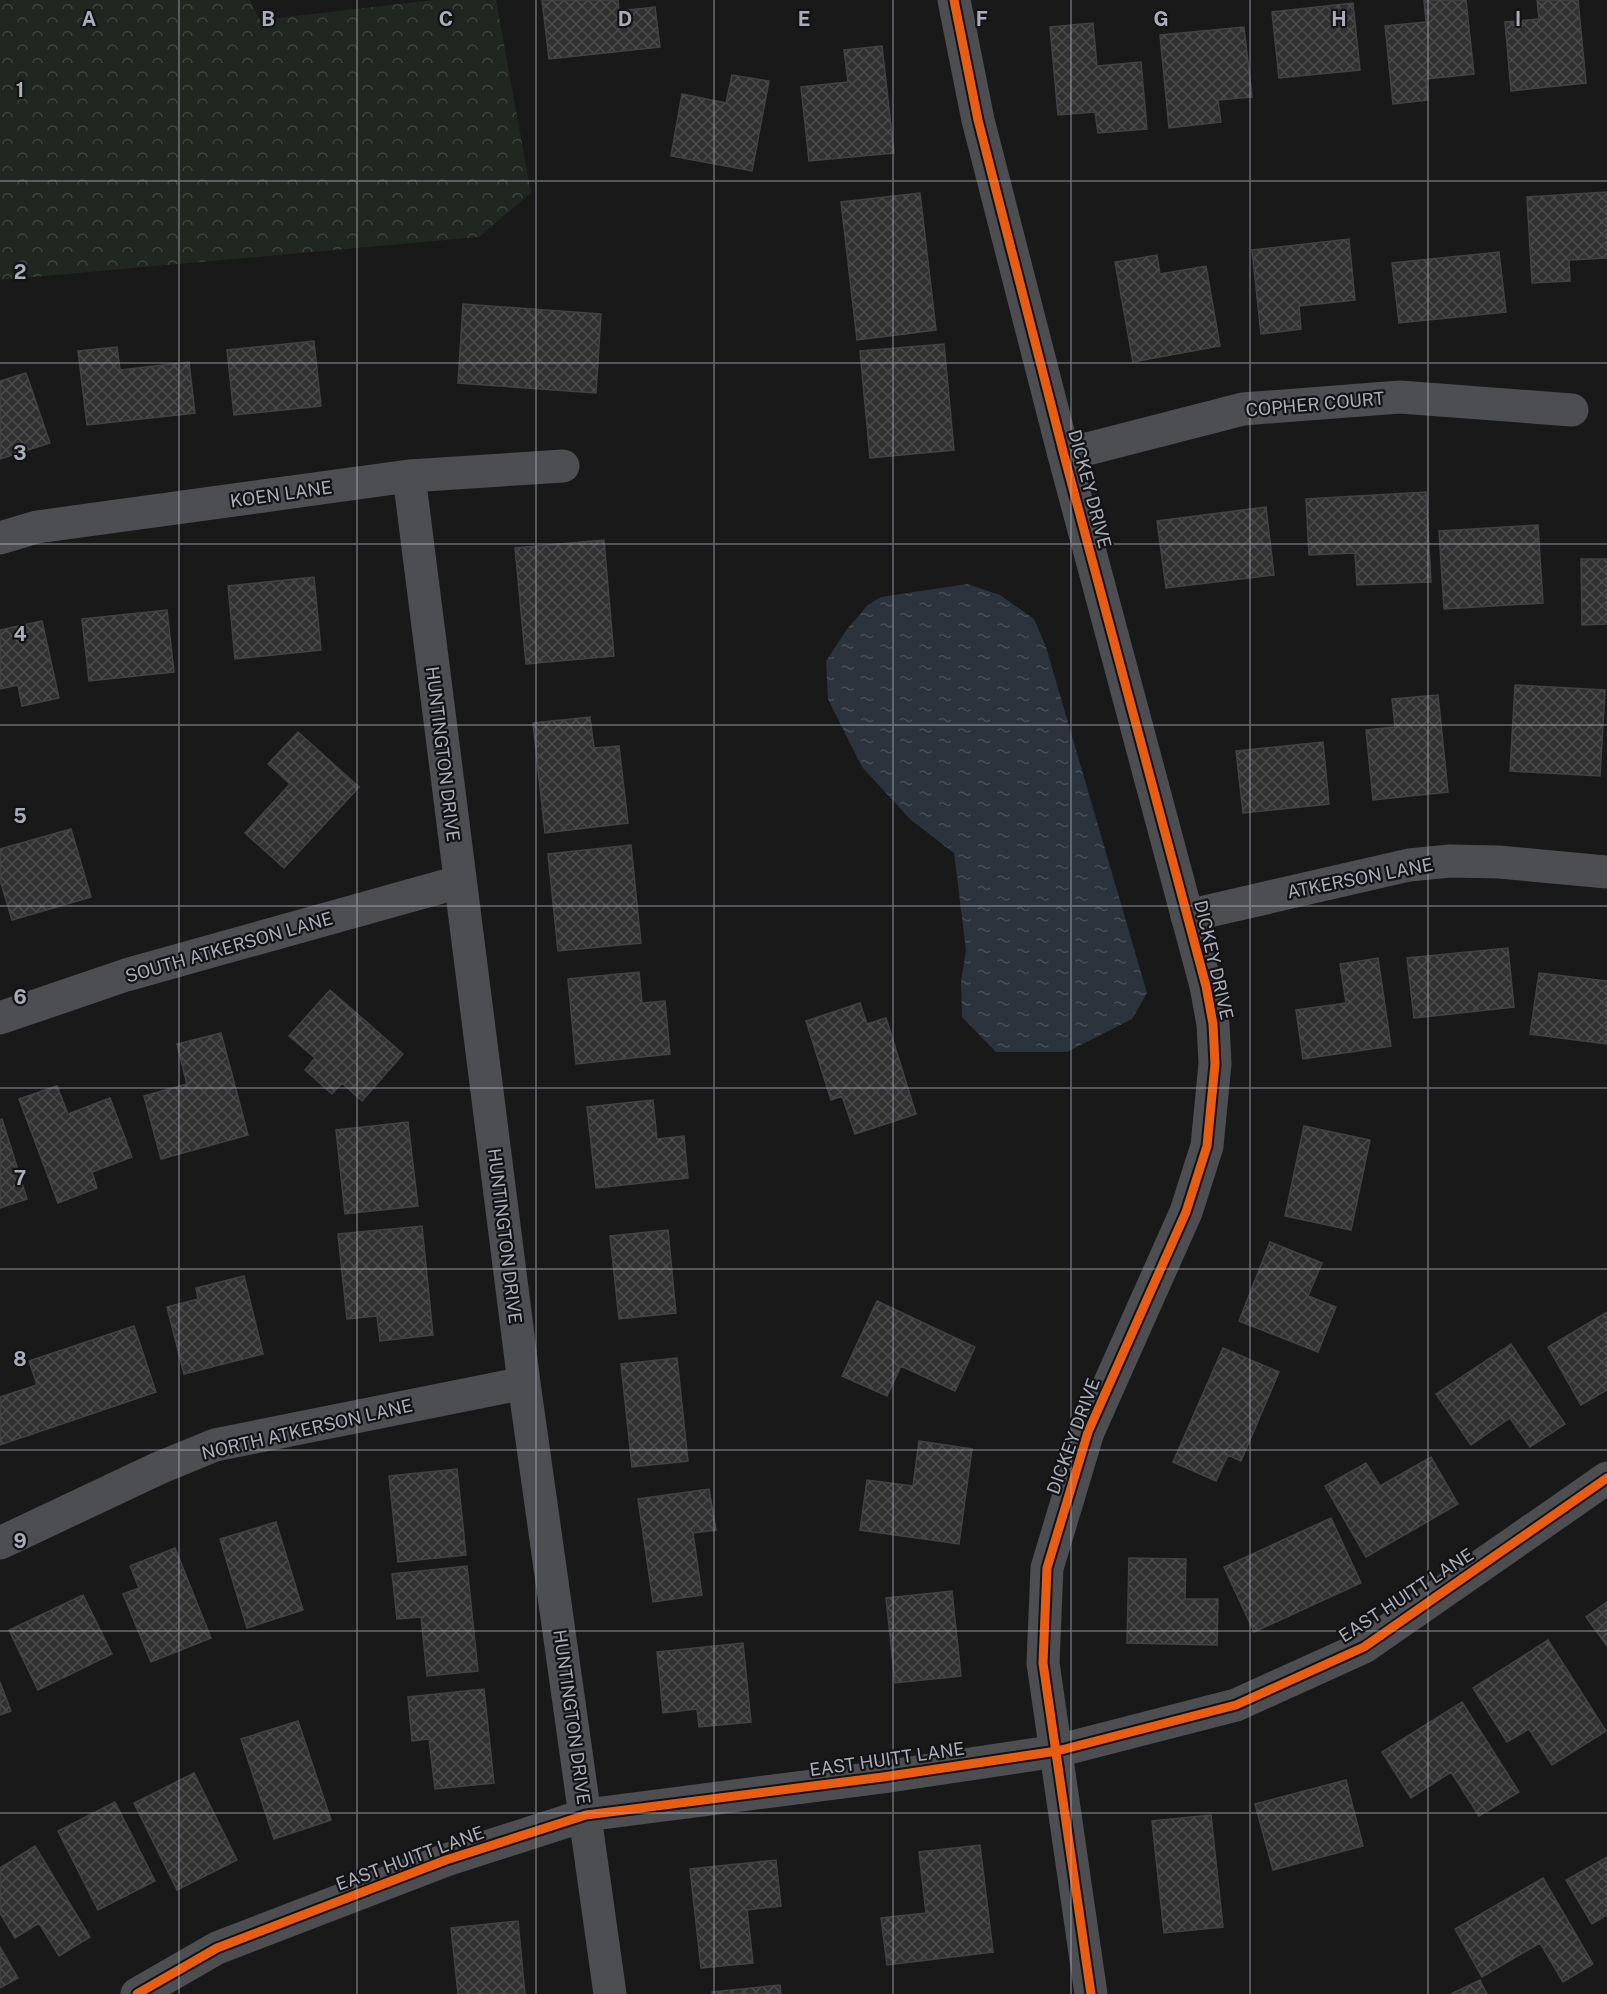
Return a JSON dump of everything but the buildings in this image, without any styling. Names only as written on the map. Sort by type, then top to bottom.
[{"type":"street","name":"DICKEY DRIVE","points":[[954,0],[978,120],[1064,455],[1206,986],[1213,1024],[1215,1064],[1207,1146],[1186,1212],[1088,1432],[1047,1568],[1043,1663],[1090,1994]]},
{"type":"street","name":"COPHER COURT","points":[[1064,455],[1243,409],[1401,397],[1572,410]]},
{"type":"street","name":"KOEN LANE","points":[[0,538],[37,527],[409,476],[563,466]]},
{"type":"street","name":"HUNTINGTON DRIVE","points":[[409,476],[524,1383],[610,1994]]},
{"type":"street","name":"ATKERSON LANE","points":[[1187,916],[1409,865],[1450,861],[1499,862],[1607,872]]},
{"type":"street","name":"SOUTH ATKERSON LANE","points":[[0,1018],[126,975],[459,882]]},
{"type":"street","name":"NORTH ATKERSON LANE","points":[[0,1543],[159,1468],[215,1445],[524,1383]]},
{"type":"street","name":"EAST HUITT LANE","points":[[137,1994],[217,1948],[446,1860],[586,1815],[883,1777],[1057,1751],[1236,1705],[1364,1647],[1607,1478]]},
{"type":"green space","points":[[0,0],[250,0],[260,20],[434,0],[496,0],[531,193],[479,237],[0,280]]},
{"type":"water","points":[[967,584],[1000,595],[1034,619],[1046,647],[1147,993],[1132,1019],[1067,1052],[996,1052],[962,1017],[961,982],[966,950],[954,853],[911,820],[862,767],[828,699],[826,661],[847,629],[868,605],[881,597]]},
{"type":"cycle path","points":[[954,0],[978,120],[1064,455],[1206,986],[1213,1024],[1215,1064],[1207,1146],[1186,1212],[1088,1432],[1047,1568],[1043,1663],[1091,1994]]},
{"type":"cycle path","points":[[137,1994],[217,1948],[446,1860],[586,1815],[883,1777],[1057,1751],[1236,1705],[1364,1647],[1607,1478]]}]
